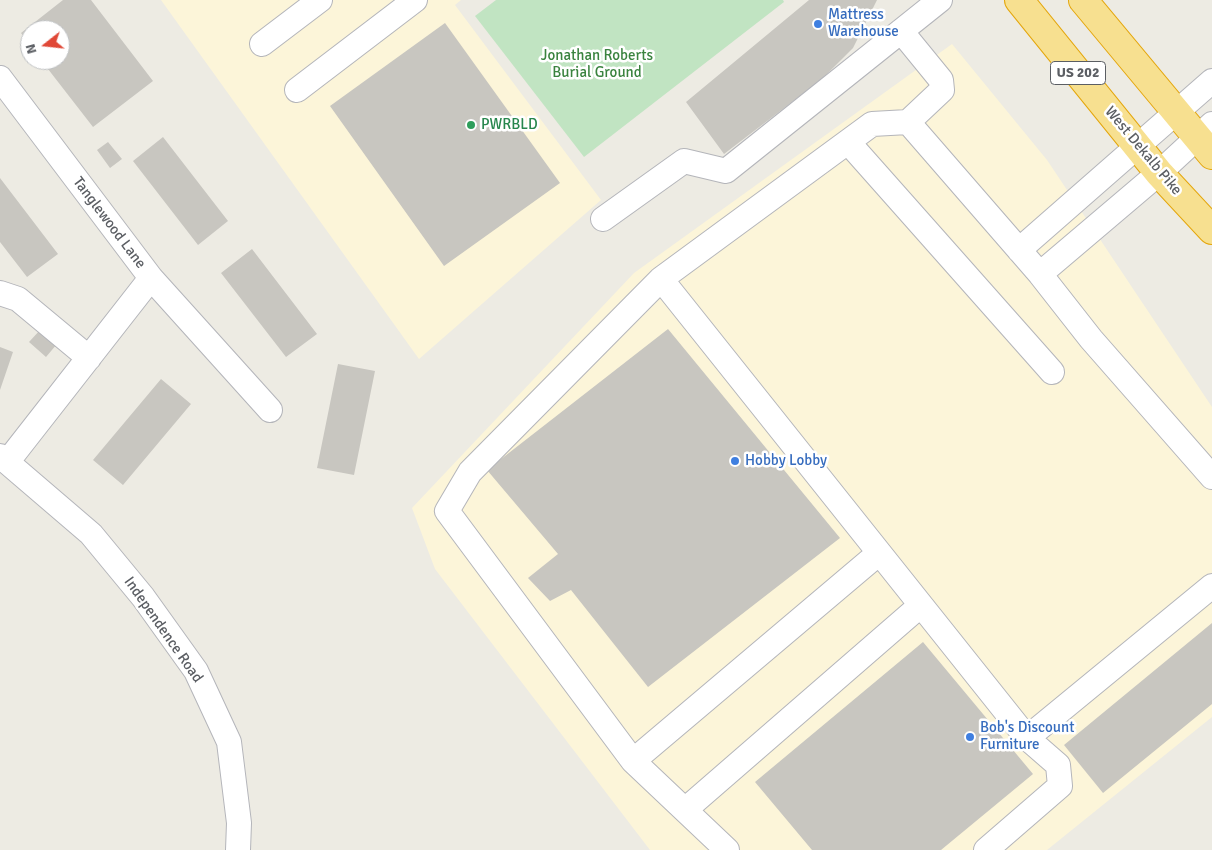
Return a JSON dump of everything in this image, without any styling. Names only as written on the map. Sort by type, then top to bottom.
[{"type":"highway","name":"West Dekalb Pike","points":[[1019,0],[1159,173],[1212,230]]},
{"type":"highway","name":"US 202","points":[[1083,0],[1176,112],[1207,139]]},
{"type":"street","points":[[262,44],[320,0]]},
{"type":"street","points":[[298,90],[415,0]]},
{"type":"street","points":[[603,219],[684,161],[726,171],[940,0]]},
{"type":"street","points":[[727,850],[633,761],[447,511],[470,472],[661,279],[872,124],[908,122],[942,90],[941,80],[901,31]]},
{"type":"street","name":"Tanglewood Lane","points":[[0,78],[151,278],[89,358],[4,458]]},
{"type":"street","points":[[1019,250],[1212,81]]},
{"type":"street","points":[[908,122],[1040,274],[1091,340],[1212,477]]},
{"type":"street","points":[[1040,274],[1159,173],[1207,139]]},
{"type":"street","points":[[848,142],[1052,372]]},
{"type":"street","points":[[151,278],[270,410]]},
{"type":"street","points":[[661,279],[1027,738],[1058,765],[1060,786],[986,850]]},
{"type":"street","points":[[0,293],[18,299],[89,358]]},
{"type":"street","name":"Independence Road","points":[[4,458],[91,534],[143,597],[196,671],[229,742],[239,823],[238,850]]},
{"type":"street","points":[[633,761],[879,553]]},
{"type":"street","points":[[1027,738],[1212,586]]},
{"type":"street","points":[[686,810],[921,605]]},
{"type":"shaded area","points":[[161,0],[461,0],[455,5],[601,200],[419,359]]},
{"type":"shaded area","points":[[952,44],[1047,160],[1212,407],[1212,717],[1047,850],[650,850],[435,569],[412,508],[634,273]]},
{"type":"green space","name":"Jonathan Roberts Burial Ground","points":[[496,0],[783,0],[784,2],[584,157],[475,16]]},
{"type":"building","points":[[63,0],[91,0],[153,81],[93,127],[49,70],[70,70],[70,20],[38,20]]},
{"type":"building","points":[[809,0],[877,0],[853,48],[822,79],[724,154],[686,102]]},
{"type":"building","points":[[445,23],[560,183],[444,266],[330,106]]},
{"type":"building","points":[[163,137],[228,221],[198,245],[133,161]]},
{"type":"building","points":[[108,142],[122,159],[110,168],[97,150]]},
{"type":"building","points":[[0,178],[58,254],[27,277],[0,242]]},
{"type":"building","points":[[252,249],[317,334],[286,357],[221,273]]},
{"type":"building","points":[[41,329],[57,344],[46,357],[29,342]]},
{"type":"building","points":[[668,329],[840,538],[648,687],[571,590],[550,601],[528,578],[558,554],[487,470]]},
{"type":"building","points":[[0,347],[13,352],[0,390]]},
{"type":"building","points":[[338,364],[375,371],[354,475],[317,468]]},
{"type":"building","points":[[161,379],[191,404],[123,485],[93,460]]},
{"type":"building","points":[[1212,623],[1212,704],[1103,793],[1064,745]]},
{"type":"building","points":[[923,642],[1033,774],[941,850],[812,850],[755,782]]},
{"type":"place","name":"Mattress Warehouse","points":[[818,24]]},
{"type":"place","name":"PWRBLD","points":[[471,125]]},
{"type":"place","name":"Hobby Lobby","points":[[735,461]]},
{"type":"place","name":"Bob's Discount Furniture","points":[[970,737]]}]
